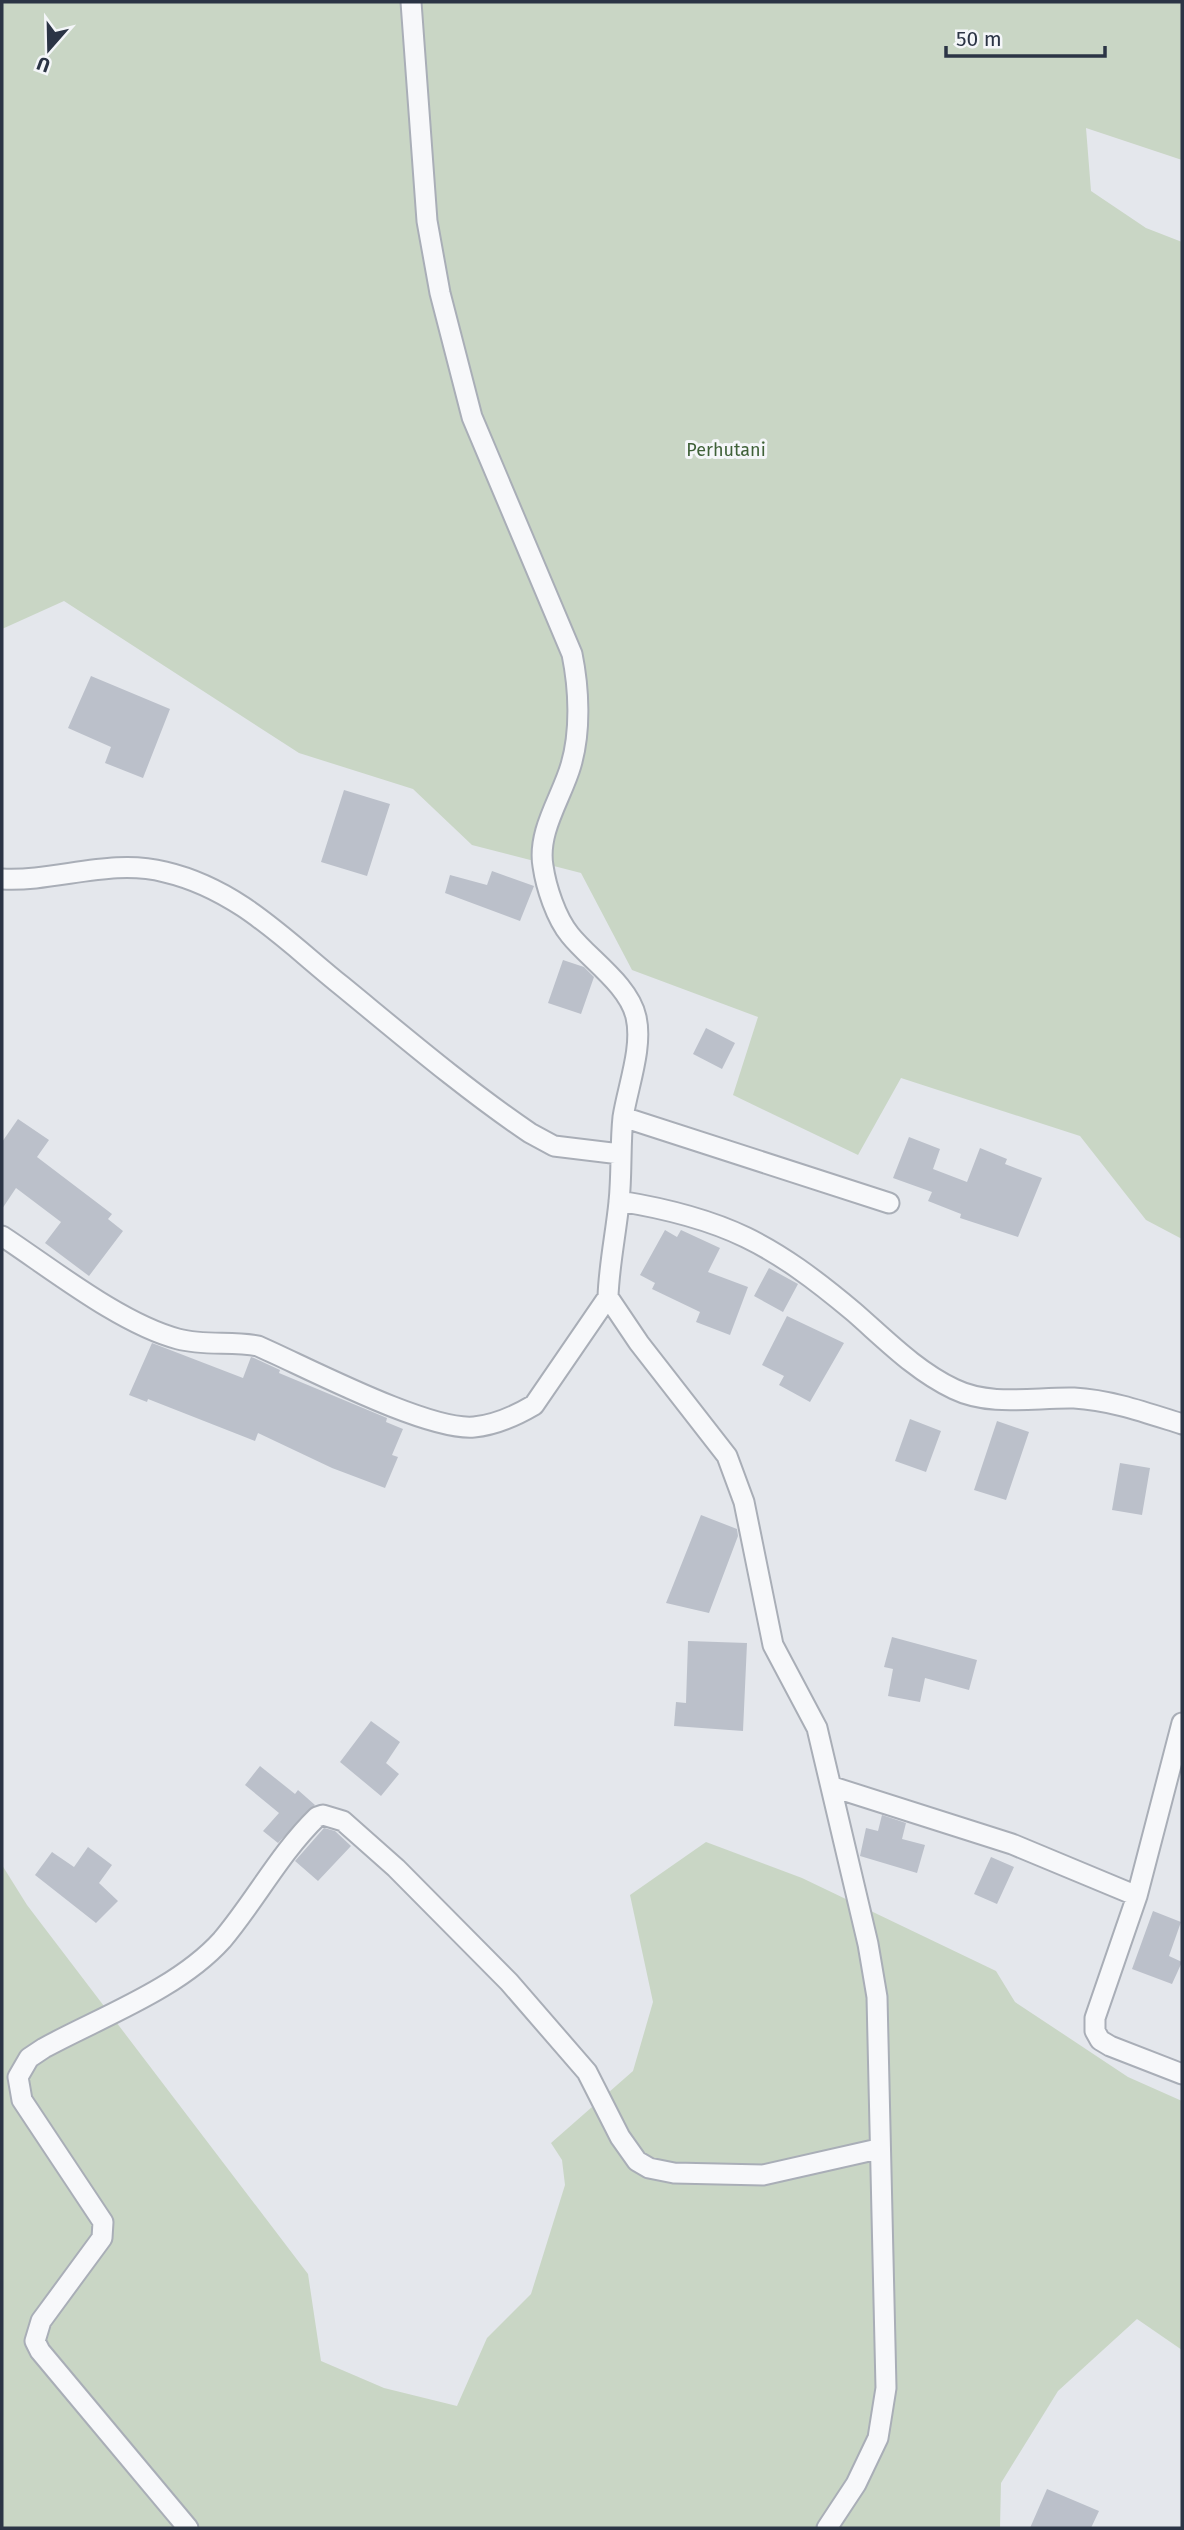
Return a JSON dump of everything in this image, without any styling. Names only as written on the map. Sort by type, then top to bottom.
[{"type":"street","points":[[2,1236],[120,1312],[162,1334],[182,1340],[239,1342],[258,1346],[421,1418],[451,1426],[475,1427],[516,1416],[534,1405],[608,1297],[619,1201],[623,1117],[637,1035],[636,1016],[629,1002],[600,964],[569,935],[552,898],[542,865],[548,824],[571,767],[576,745],[576,676],[572,654],[523,532],[491,469],[472,417],[440,293],[426,222],[411,2]]},
{"type":"street","points":[[2,880],[108,867],[164,871],[217,889],[260,916],[359,1000],[530,1133],[554,1146],[620,1154]]},
{"type":"street","points":[[623,1117],[889,1203]]},
{"type":"street","points":[[619,1201],[670,1209],[732,1228],[771,1248],[828,1291],[929,1376],[957,1391],[981,1398],[1075,1398],[1109,1402],[1182,1424]]},
{"type":"street","points":[[608,1297],[639,1343],[727,1456],[744,1502],[773,1645],[817,1728],[868,1944],[877,1997],[878,2149],[886,2388],[878,2438],[856,2484],[827,2528]]},
{"type":"street","points":[[1182,1723],[1137,1896],[1098,2005],[1095,2031],[1100,2040],[1110,2046],[1182,2074]]},
{"type":"street","points":[[833,1787],[1012,1844],[1137,1896]]},
{"type":"street","points":[[188,2528],[40,2351],[35,2340],[41,2321],[102,2238],[104,2231],[103,2222],[22,2100],[18,2077],[29,2058],[44,2048],[166,1985],[192,1967],[221,1941],[317,1817],[323,1815],[343,1821],[396,1868],[509,1982],[587,2073],[620,2137],[637,2161],[649,2168],[674,2173],[763,2175],[878,2149]]},
{"type":"green space","name":"Perhutani","points":[[2,2],[1182,2],[1182,160],[1086,128],[1091,191],[1146,228],[1182,242],[1182,1239],[1146,1220],[1080,1136],[901,1078],[858,1155],[733,1095],[758,1017],[632,970],[581,873],[472,845],[413,789],[299,753],[64,601],[2,629]]},
{"type":"green space","points":[[706,1842],[802,1878],[996,1971],[1015,2002],[1128,2077],[1182,2101],[1182,2350],[1137,2319],[1058,2391],[1001,2483],[1000,2528],[2,2528],[2,1865],[27,1905],[308,2274],[321,2361],[384,2388],[457,2406],[487,2338],[531,2294],[565,2185],[562,2160],[551,2143],[633,2071],[653,2002],[630,1895]]},
{"type":"building","points":[[91,676],[170,709],[143,778],[105,763],[111,747],[68,728]]},
{"type":"building","points":[[344,790],[390,804],[367,876],[321,862]]},
{"type":"building","points":[[492,871],[534,886],[520,921],[445,893],[450,875],[487,885]]},
{"type":"building","points":[[563,960],[584,967],[594,977],[581,1014],[548,1003]]},
{"type":"building","points":[[706,1028],[735,1043],[722,1069],[693,1054]]},
{"type":"building","points":[[18,1119],[49,1140],[37,1157],[112,1214],[108,1219],[123,1231],[89,1276],[45,1243],[61,1222],[16,1188],[2,1209],[2,1142]]},
{"type":"building","points":[[909,1137],[940,1149],[933,1169],[967,1182],[980,1148],[1007,1159],[1005,1164],[1042,1178],[1018,1237],[960,1218],[961,1214],[928,1201],[932,1192],[893,1178]]},
{"type":"building","points":[[665,1230],[677,1237],[681,1230],[720,1248],[708,1272],[748,1287],[730,1335],[696,1322],[700,1312],[652,1289],[655,1283],[640,1275]]},
{"type":"building","points":[[769,1268],[798,1284],[783,1312],[754,1296]]},
{"type":"building","points":[[787,1316],[844,1343],[810,1402],[779,1385],[784,1376],[762,1365]]},
{"type":"building","points":[[152,1343],[243,1378],[251,1357],[280,1370],[279,1373],[387,1418],[386,1422],[403,1429],[392,1455],[398,1457],[385,1488],[332,1468],[258,1433],[255,1441],[148,1399],[147,1402],[129,1395]]},
{"type":"building","points":[[910,1419],[941,1431],[926,1472],[895,1461]]},
{"type":"building","points":[[997,1421],[1029,1432],[1006,1500],[974,1490]]},
{"type":"building","points":[[1120,1463],[1150,1468],[1142,1515],[1112,1510]]},
{"type":"building","points":[[701,1515],[737,1529],[738,1536],[709,1613],[666,1603]]},
{"type":"building","points":[[892,1637],[977,1660],[969,1690],[925,1678],[920,1702],[888,1696],[893,1669],[884,1667]]},
{"type":"building","points":[[688,1641],[747,1643],[743,1731],[674,1726],[676,1702],[686,1703]]},
{"type":"building","points":[[371,1721],[400,1742],[386,1763],[399,1774],[381,1796],[340,1762]]},
{"type":"building","points":[[260,1766],[295,1794],[298,1790],[315,1805],[278,1843],[263,1831],[279,1813],[245,1785]]},
{"type":"building","points":[[882,1815],[906,1823],[902,1839],[925,1845],[917,1873],[860,1856],[866,1828],[878,1831]]},
{"type":"building","points":[[324,1828],[335,1831],[351,1846],[318,1881],[295,1861]]},
{"type":"building","points":[[88,1847],[112,1865],[99,1883],[118,1901],[96,1923],[35,1875],[52,1852],[74,1867]]},
{"type":"building","points":[[991,1857],[1014,1867],[997,1904],[974,1894]]},
{"type":"building","points":[[1153,1911],[1181,1922],[1169,1956],[1182,1962],[1172,1984],[1132,1969]]},
{"type":"building","points":[[1047,2489],[1099,2511],[1091,2528],[1030,2528]]}]
